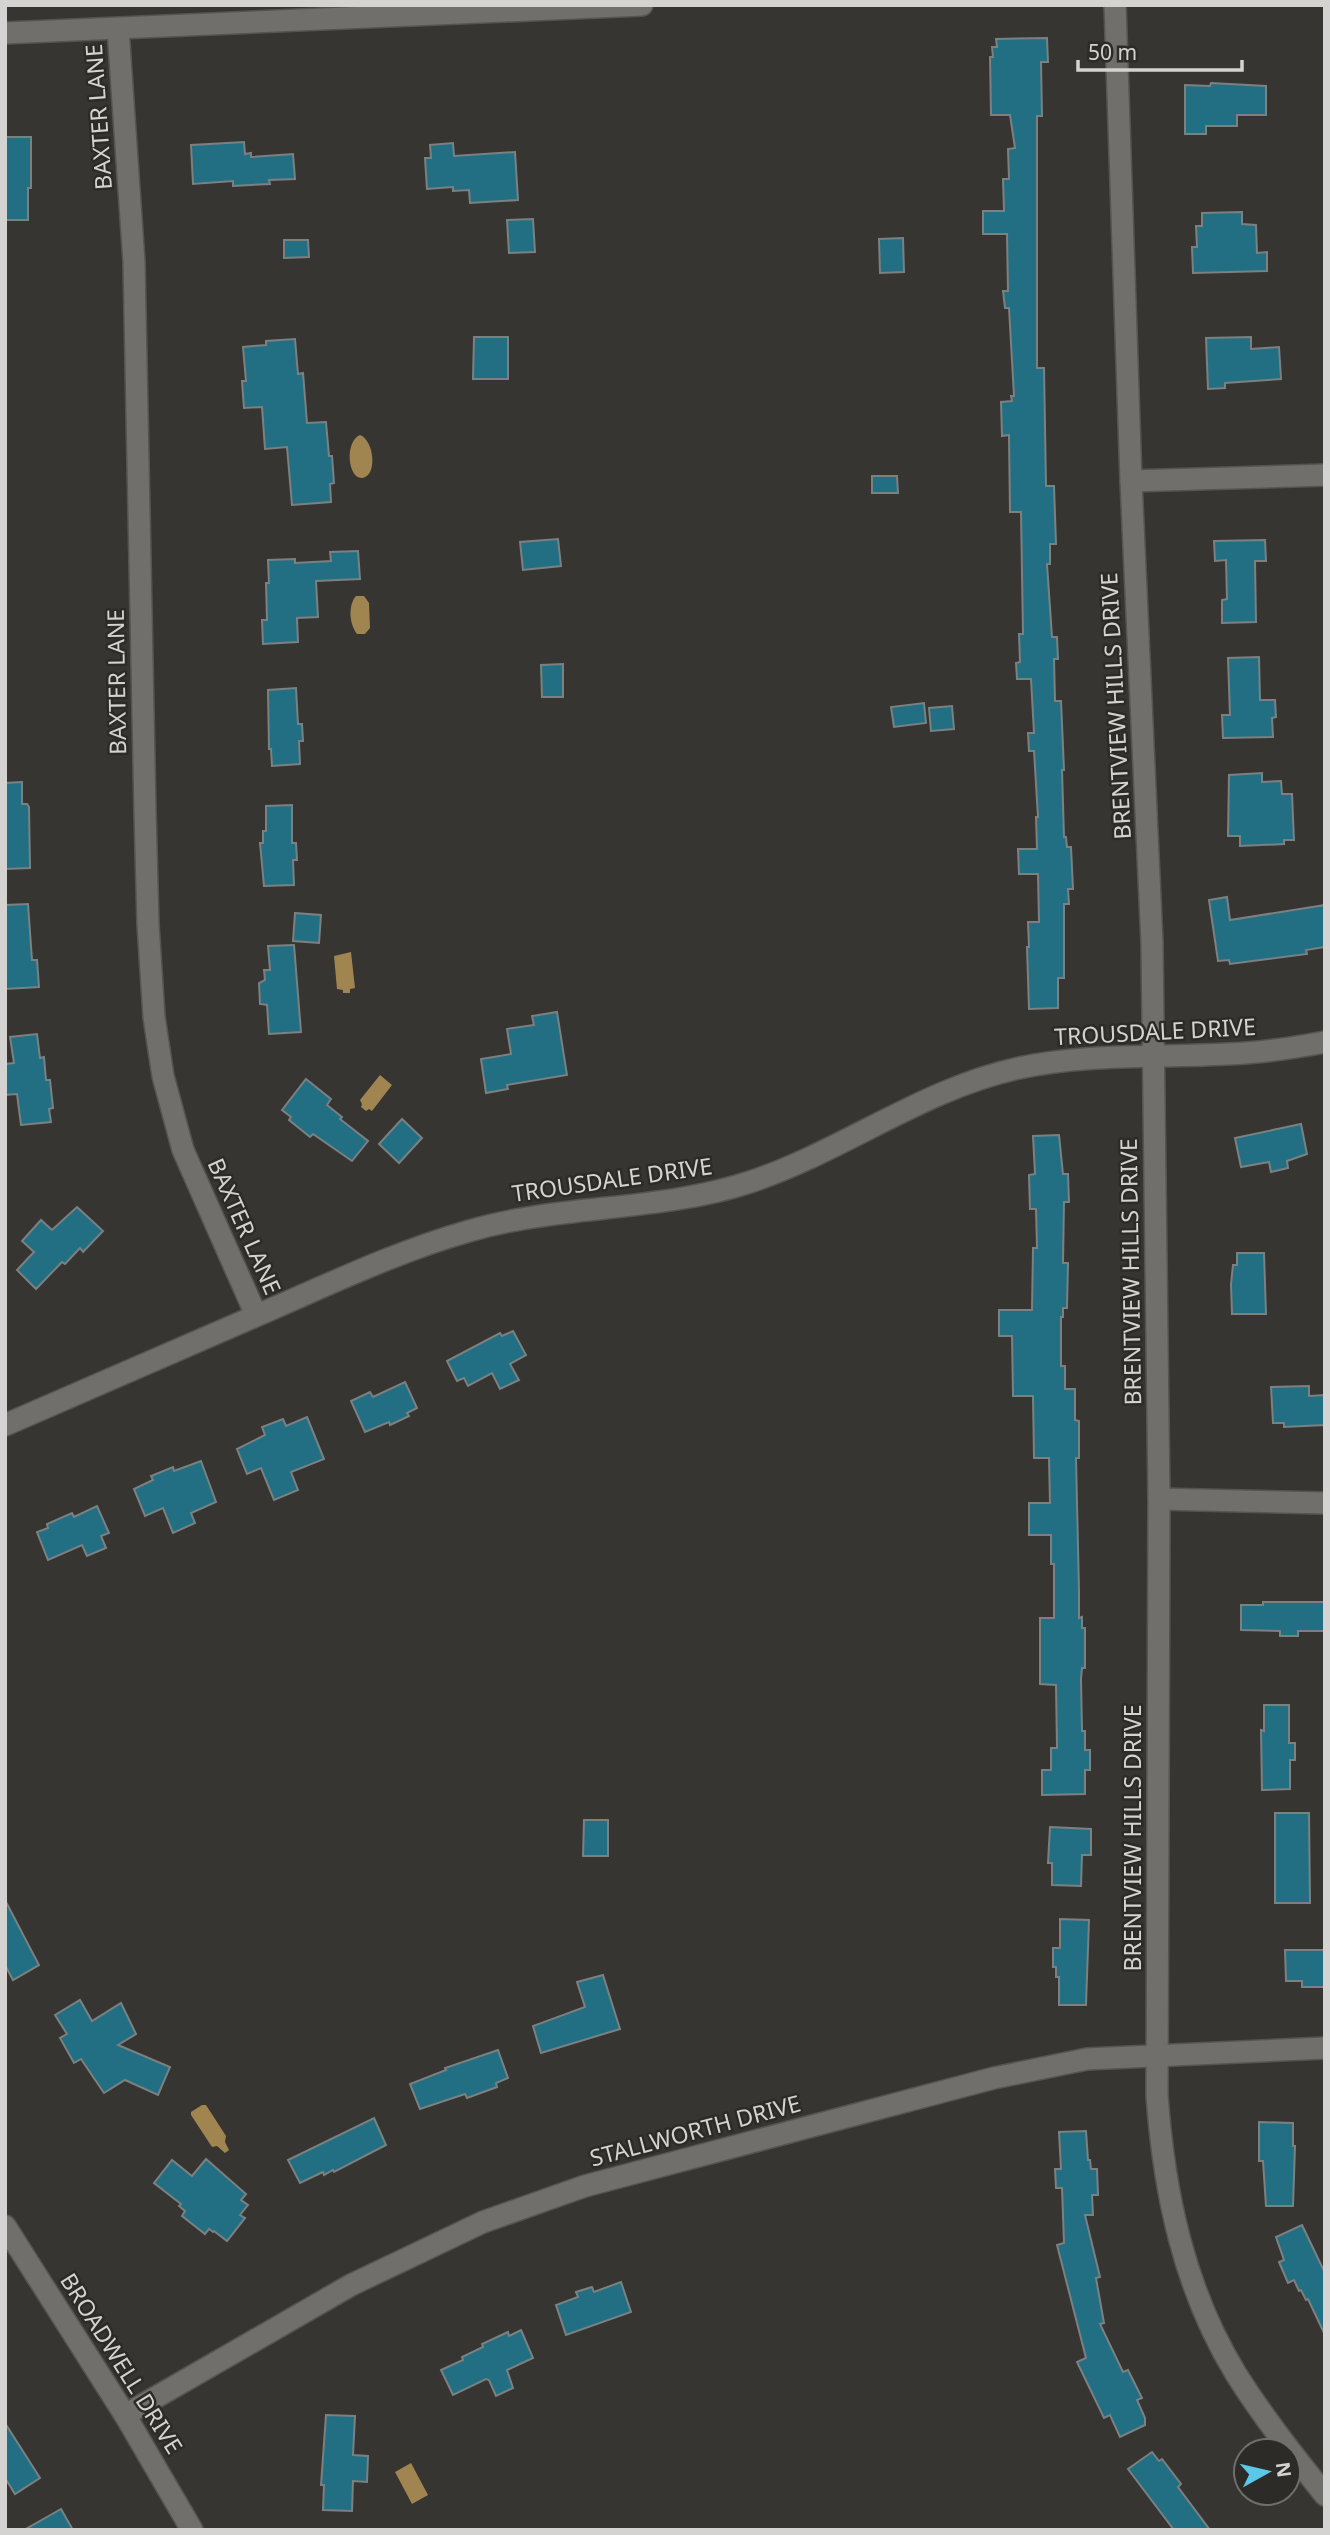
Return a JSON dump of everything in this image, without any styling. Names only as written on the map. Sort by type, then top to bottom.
[{"type":"street","points":[[5,33],[642,5]]},
{"type":"street","name":"BRENTVIEW HILLS DRIVE","points":[[1115,5],[1131,481],[1152,943],[1159,1499],[1160,2128],[1175,2228],[1190,2275],[1215,2336],[1236,2374],[1325,2495]]},
{"type":"street","name":"BAXTER LANE","points":[[118,29],[134,262],[145,812],[154,1017],[163,1076],[180,1141],[256,1315]]},
{"type":"street","points":[[1131,481],[1325,475]]},
{"type":"street","name":"TROUSDALE DRIVE","points":[[5,1425],[394,1257],[481,1227],[534,1216],[678,1200],[752,1181],[811,1158],[944,1091],[1002,1072],[1064,1060],[1230,1054],[1325,1042]]},
{"type":"street","points":[[1159,1499],[1325,1503]]},
{"type":"street","name":"STALLWORTH DRIVE","points":[[125,2414],[351,2285],[454,2234],[584,2186],[994,2078],[1087,2059],[1325,2048]]},
{"type":"street","name":"BROADWELL DRIVE","points":[[5,2226],[125,2414],[192,2530]]},
{"type":"shaded area","points":[[360,435],[365,438],[372,458],[370,471],[362,478],[354,473],[350,460],[352,445]]},
{"type":"shaded area","points":[[356,596],[364,596],[369,603],[370,628],[365,634],[357,634],[351,620],[352,604]]},
{"type":"shaded area","points":[[351,952],[355,988],[350,989],[350,993],[343,993],[343,990],[337,989],[334,956]]},
{"type":"shaded area","points":[[380,1075],[392,1085],[372,1111],[366,1111],[361,1107],[360,1100]]},
{"type":"shaded area","points":[[206,2105],[226,2136],[225,2142],[229,2150],[225,2153],[217,2146],[212,2147],[191,2115],[191,2112]]},
{"type":"shaded area","points":[[411,2463],[428,2495],[412,2504],[395,2472]]},
{"type":"building","points":[[1047,38],[1048,62],[1041,62],[1042,116],[1037,116],[1037,368],[1044,368],[1046,486],[1054,486],[1056,544],[1050,544],[1050,564],[1047,564],[1052,637],[1057,637],[1058,659],[1054,659],[1055,701],[1061,701],[1064,837],[1067,847],[1071,847],[1073,889],[1068,889],[1069,904],[1064,904],[1064,978],[1058,978],[1058,1008],[1029,1009],[1028,922],[1039,922],[1038,874],[1019,874],[1018,849],[1037,849],[1038,817],[1034,751],[1029,751],[1028,733],[1034,733],[1031,679],[1017,679],[1016,663],[1020,662],[1019,634],[1023,634],[1021,512],[1010,512],[1009,435],[1002,436],[1001,402],[1012,401],[1011,396],[1014,396],[1009,308],[1005,308],[1003,291],[1008,291],[1007,234],[983,234],[983,211],[1004,211],[1003,179],[1009,179],[1008,149],[1015,148],[1010,115],[991,115],[992,47],[997,47],[996,39]]},
{"type":"building","points":[[1211,83],[1266,86],[1266,115],[1237,115],[1237,126],[1206,126],[1206,134],[1185,134],[1185,85],[1210,86]]},
{"type":"building","points":[[5,137],[31,137],[28,220],[5,220]]},
{"type":"building","points":[[244,142],[245,154],[251,153],[251,157],[293,154],[295,179],[269,180],[270,184],[233,186],[233,181],[193,184],[191,145]]},
{"type":"building","points":[[453,143],[454,156],[515,152],[518,200],[470,203],[469,190],[453,191],[453,187],[427,189],[425,158],[431,158],[430,145]]},
{"type":"building","points":[[1242,212],[1242,224],[1256,225],[1257,253],[1267,252],[1267,271],[1193,273],[1192,247],[1197,247],[1196,226],[1202,226],[1202,213]]},
{"type":"building","points":[[533,219],[535,252],[509,253],[507,220]]},
{"type":"building","points":[[903,238],[904,272],[880,273],[879,239]]},
{"type":"building","points":[[284,240],[308,240],[309,257],[284,258]]},
{"type":"building","points":[[474,337],[508,337],[508,379],[473,379]]},
{"type":"building","points":[[1251,337],[1251,349],[1279,347],[1281,379],[1225,383],[1225,388],[1208,389],[1206,338]]},
{"type":"building","points":[[295,339],[298,374],[303,373],[307,423],[326,422],[334,483],[330,484],[331,502],[292,505],[287,447],[265,449],[262,407],[244,408],[242,381],[246,381],[243,347],[266,345],[266,341]]},
{"type":"building","points":[[872,476],[897,476],[898,493],[872,493]]},
{"type":"building","points":[[558,539],[561,566],[523,570],[520,542]]},
{"type":"building","points":[[1265,540],[1266,561],[1255,561],[1256,622],[1222,623],[1222,600],[1227,599],[1226,560],[1215,561],[1214,541]]},
{"type":"building","points":[[358,551],[360,579],[316,581],[318,617],[297,618],[298,642],[263,644],[262,620],[267,620],[268,560],[295,559],[295,563],[331,561],[330,552]]},
{"type":"building","points":[[1259,657],[1260,700],[1275,700],[1273,737],[1223,738],[1222,715],[1230,715],[1228,658]]},
{"type":"building","points":[[563,664],[563,697],[542,697],[541,665]]},
{"type":"building","points":[[296,688],[298,724],[302,724],[303,741],[299,741],[300,764],[272,766],[269,749],[268,690]]},
{"type":"building","points":[[924,703],[926,723],[894,727],[891,707]]},
{"type":"building","points":[[952,706],[954,729],[931,731],[929,708]]},
{"type":"building","points":[[1262,773],[1262,782],[1281,781],[1282,794],[1292,794],[1294,840],[1284,840],[1284,844],[1240,846],[1240,836],[1228,836],[1229,775]]},
{"type":"building","points":[[22,782],[22,804],[29,807],[30,868],[5,869],[5,783]]},
{"type":"building","points":[[292,805],[292,843],[296,843],[297,860],[293,860],[294,885],[264,886],[260,843],[263,843],[263,831],[266,831],[266,806]]},
{"type":"building","points":[[1227,897],[1230,920],[1325,905],[1325,947],[1306,950],[1307,954],[1230,964],[1229,960],[1218,961],[1209,900]]},
{"type":"building","points":[[28,904],[32,960],[37,960],[39,987],[5,989],[5,905]]},
{"type":"building","points":[[295,913],[321,915],[319,943],[293,941]]},
{"type":"building","points":[[294,945],[301,1032],[269,1034],[267,1005],[260,1004],[259,983],[265,980],[264,970],[270,970],[268,946]]},
{"type":"building","points":[[557,1012],[567,1075],[507,1085],[508,1089],[486,1093],[481,1059],[511,1054],[507,1029],[534,1025],[532,1016]]},
{"type":"building","points":[[37,1034],[40,1058],[44,1057],[46,1080],[50,1080],[53,1108],[49,1109],[51,1122],[21,1125],[17,1094],[5,1095],[5,1064],[14,1063],[10,1037]]},
{"type":"building","points":[[306,1079],[331,1099],[327,1105],[342,1117],[340,1119],[368,1141],[352,1161],[313,1134],[310,1137],[289,1120],[291,1117],[282,1110]]},
{"type":"building","points":[[402,1119],[422,1138],[399,1163],[379,1144]]},
{"type":"building","points":[[1301,1124],[1307,1154],[1287,1161],[1288,1168],[1271,1172],[1269,1162],[1241,1167],[1235,1138]]},
{"type":"building","points":[[1059,1135],[1063,1174],[1068,1174],[1069,1202],[1064,1202],[1063,1263],[1068,1263],[1067,1308],[1063,1308],[1061,1317],[1061,1366],[1065,1366],[1065,1389],[1075,1389],[1075,1420],[1079,1421],[1079,1458],[1076,1458],[1079,1618],[1082,1617],[1082,1628],[1085,1628],[1085,1668],[1082,1668],[1081,1679],[1082,1731],[1085,1731],[1085,1750],[1090,1750],[1090,1770],[1085,1770],[1085,1794],[1042,1795],[1042,1770],[1051,1770],[1051,1748],[1057,1748],[1056,1685],[1040,1684],[1040,1618],[1054,1618],[1054,1564],[1051,1564],[1051,1535],[1029,1535],[1029,1503],[1050,1503],[1049,1458],[1034,1458],[1033,1396],[1013,1396],[1012,1336],[999,1336],[999,1310],[1032,1310],[1033,1248],[1037,1248],[1036,1209],[1030,1209],[1029,1175],[1035,1174],[1033,1136]]},
{"type":"building","points":[[77,1207],[103,1231],[83,1252],[80,1248],[65,1264],[62,1262],[36,1289],[17,1270],[34,1252],[22,1241],[41,1220],[52,1230]]},
{"type":"building","points":[[1237,1253],[1264,1253],[1266,1314],[1232,1314],[1231,1284],[1233,1265],[1237,1265]]},
{"type":"building","points":[[513,1331],[526,1355],[510,1364],[519,1380],[500,1389],[492,1373],[468,1386],[464,1378],[457,1381],[447,1361],[500,1333],[502,1336]]},
{"type":"building","points":[[405,1382],[417,1408],[407,1413],[409,1416],[390,1425],[389,1422],[365,1432],[351,1401],[370,1392],[373,1397]]},
{"type":"building","points":[[1309,1386],[1309,1396],[1325,1395],[1325,1425],[1284,1427],[1284,1423],[1273,1423],[1271,1387]]},
{"type":"building","points":[[307,1417],[324,1459],[291,1472],[298,1490],[274,1500],[261,1468],[247,1474],[237,1449],[265,1435],[262,1427],[283,1419],[286,1426]]},
{"type":"building","points":[[201,1461],[216,1502],[191,1513],[195,1523],[173,1533],[163,1508],[145,1516],[134,1489],[153,1480],[151,1476],[173,1467],[174,1471]]},
{"type":"building","points":[[97,1506],[109,1533],[101,1536],[106,1548],[87,1556],[82,1545],[48,1560],[37,1532],[48,1528],[47,1524],[72,1513],[74,1517]]},
{"type":"building","points":[[1263,1602],[1325,1602],[1325,1631],[1298,1631],[1298,1636],[1280,1636],[1280,1631],[1241,1630],[1241,1605],[1263,1605]]},
{"type":"building","points":[[1264,1705],[1289,1705],[1289,1743],[1295,1743],[1295,1760],[1290,1760],[1290,1789],[1262,1790],[1261,1730],[1264,1731]]},
{"type":"building","points":[[1275,1813],[1309,1813],[1310,1903],[1275,1903]]},
{"type":"building","points":[[584,1820],[608,1820],[608,1856],[583,1856]]},
{"type":"building","points":[[1050,1827],[1091,1829],[1091,1855],[1082,1855],[1081,1886],[1052,1885],[1052,1863],[1048,1863]]},
{"type":"building","points":[[5,1900],[39,1965],[13,1980],[5,1965]]},
{"type":"building","points":[[1060,1919],[1089,1920],[1086,2005],[1059,2005],[1059,1977],[1056,1977],[1056,1967],[1053,1967],[1053,1948],[1060,1948]]},
{"type":"building","points":[[1285,1950],[1325,1950],[1325,1987],[1302,1987],[1302,1981],[1286,1981]]},
{"type":"building","points":[[603,1975],[620,2029],[541,2053],[533,2026],[585,2007],[577,1982]]},
{"type":"building","points":[[80,2000],[92,2021],[121,2003],[136,2034],[118,2045],[170,2067],[158,2095],[125,2080],[104,2093],[81,2059],[74,2063],[60,2038],[67,2034],[55,2015]]},
{"type":"building","points":[[498,2050],[508,2078],[496,2083],[497,2087],[467,2098],[465,2094],[420,2109],[410,2084],[446,2070],[445,2068]]},
{"type":"building","points":[[374,2118],[386,2145],[334,2172],[333,2170],[324,2175],[323,2172],[300,2183],[288,2160]]},
{"type":"building","points":[[1259,2122],[1293,2123],[1293,2206],[1266,2206],[1263,2161],[1259,2161]]},
{"type":"building","points":[[1086,2131],[1088,2160],[1091,2169],[1097,2169],[1098,2195],[1092,2195],[1093,2215],[1085,2215],[1100,2277],[1096,2278],[1104,2323],[1100,2324],[1123,2372],[1128,2370],[1142,2398],[1137,2400],[1145,2418],[1145,2425],[1120,2437],[1110,2415],[1104,2418],[1077,2362],[1086,2358],[1057,2245],[1064,2243],[1062,2188],[1056,2188],[1055,2169],[1061,2169],[1059,2132]]},
{"type":"building","points":[[206,2159],[246,2194],[241,2200],[248,2205],[240,2215],[245,2218],[227,2241],[209,2229],[205,2234],[182,2216],[185,2211],[179,2206],[181,2204],[154,2183],[172,2160],[192,2176]]},
{"type":"building","points":[[1302,2225],[1325,2273],[1325,2335],[1308,2299],[1299,2291],[1294,2280],[1288,2283],[1279,2262],[1284,2260],[1276,2237]]},
{"type":"building","points":[[621,2282],[631,2312],[566,2335],[556,2305],[578,2297],[576,2292],[592,2287],[594,2292]]},
{"type":"building","points":[[521,2330],[533,2358],[507,2370],[513,2388],[496,2396],[486,2379],[453,2395],[441,2370],[463,2360],[462,2357],[483,2347],[482,2344],[508,2332],[509,2336]]},
{"type":"building","points":[[326,2415],[355,2416],[353,2455],[368,2456],[367,2482],[353,2481],[352,2511],[323,2510],[324,2485],[321,2485]]},
{"type":"building","points":[[5,2423],[40,2478],[15,2494],[5,2478]]},
{"type":"building","points":[[1152,2452],[1159,2461],[1162,2459],[1181,2484],[1178,2487],[1210,2530],[1174,2530],[1128,2469]]},
{"type":"building","points":[[61,2509],[73,2530],[24,2530]]}]
